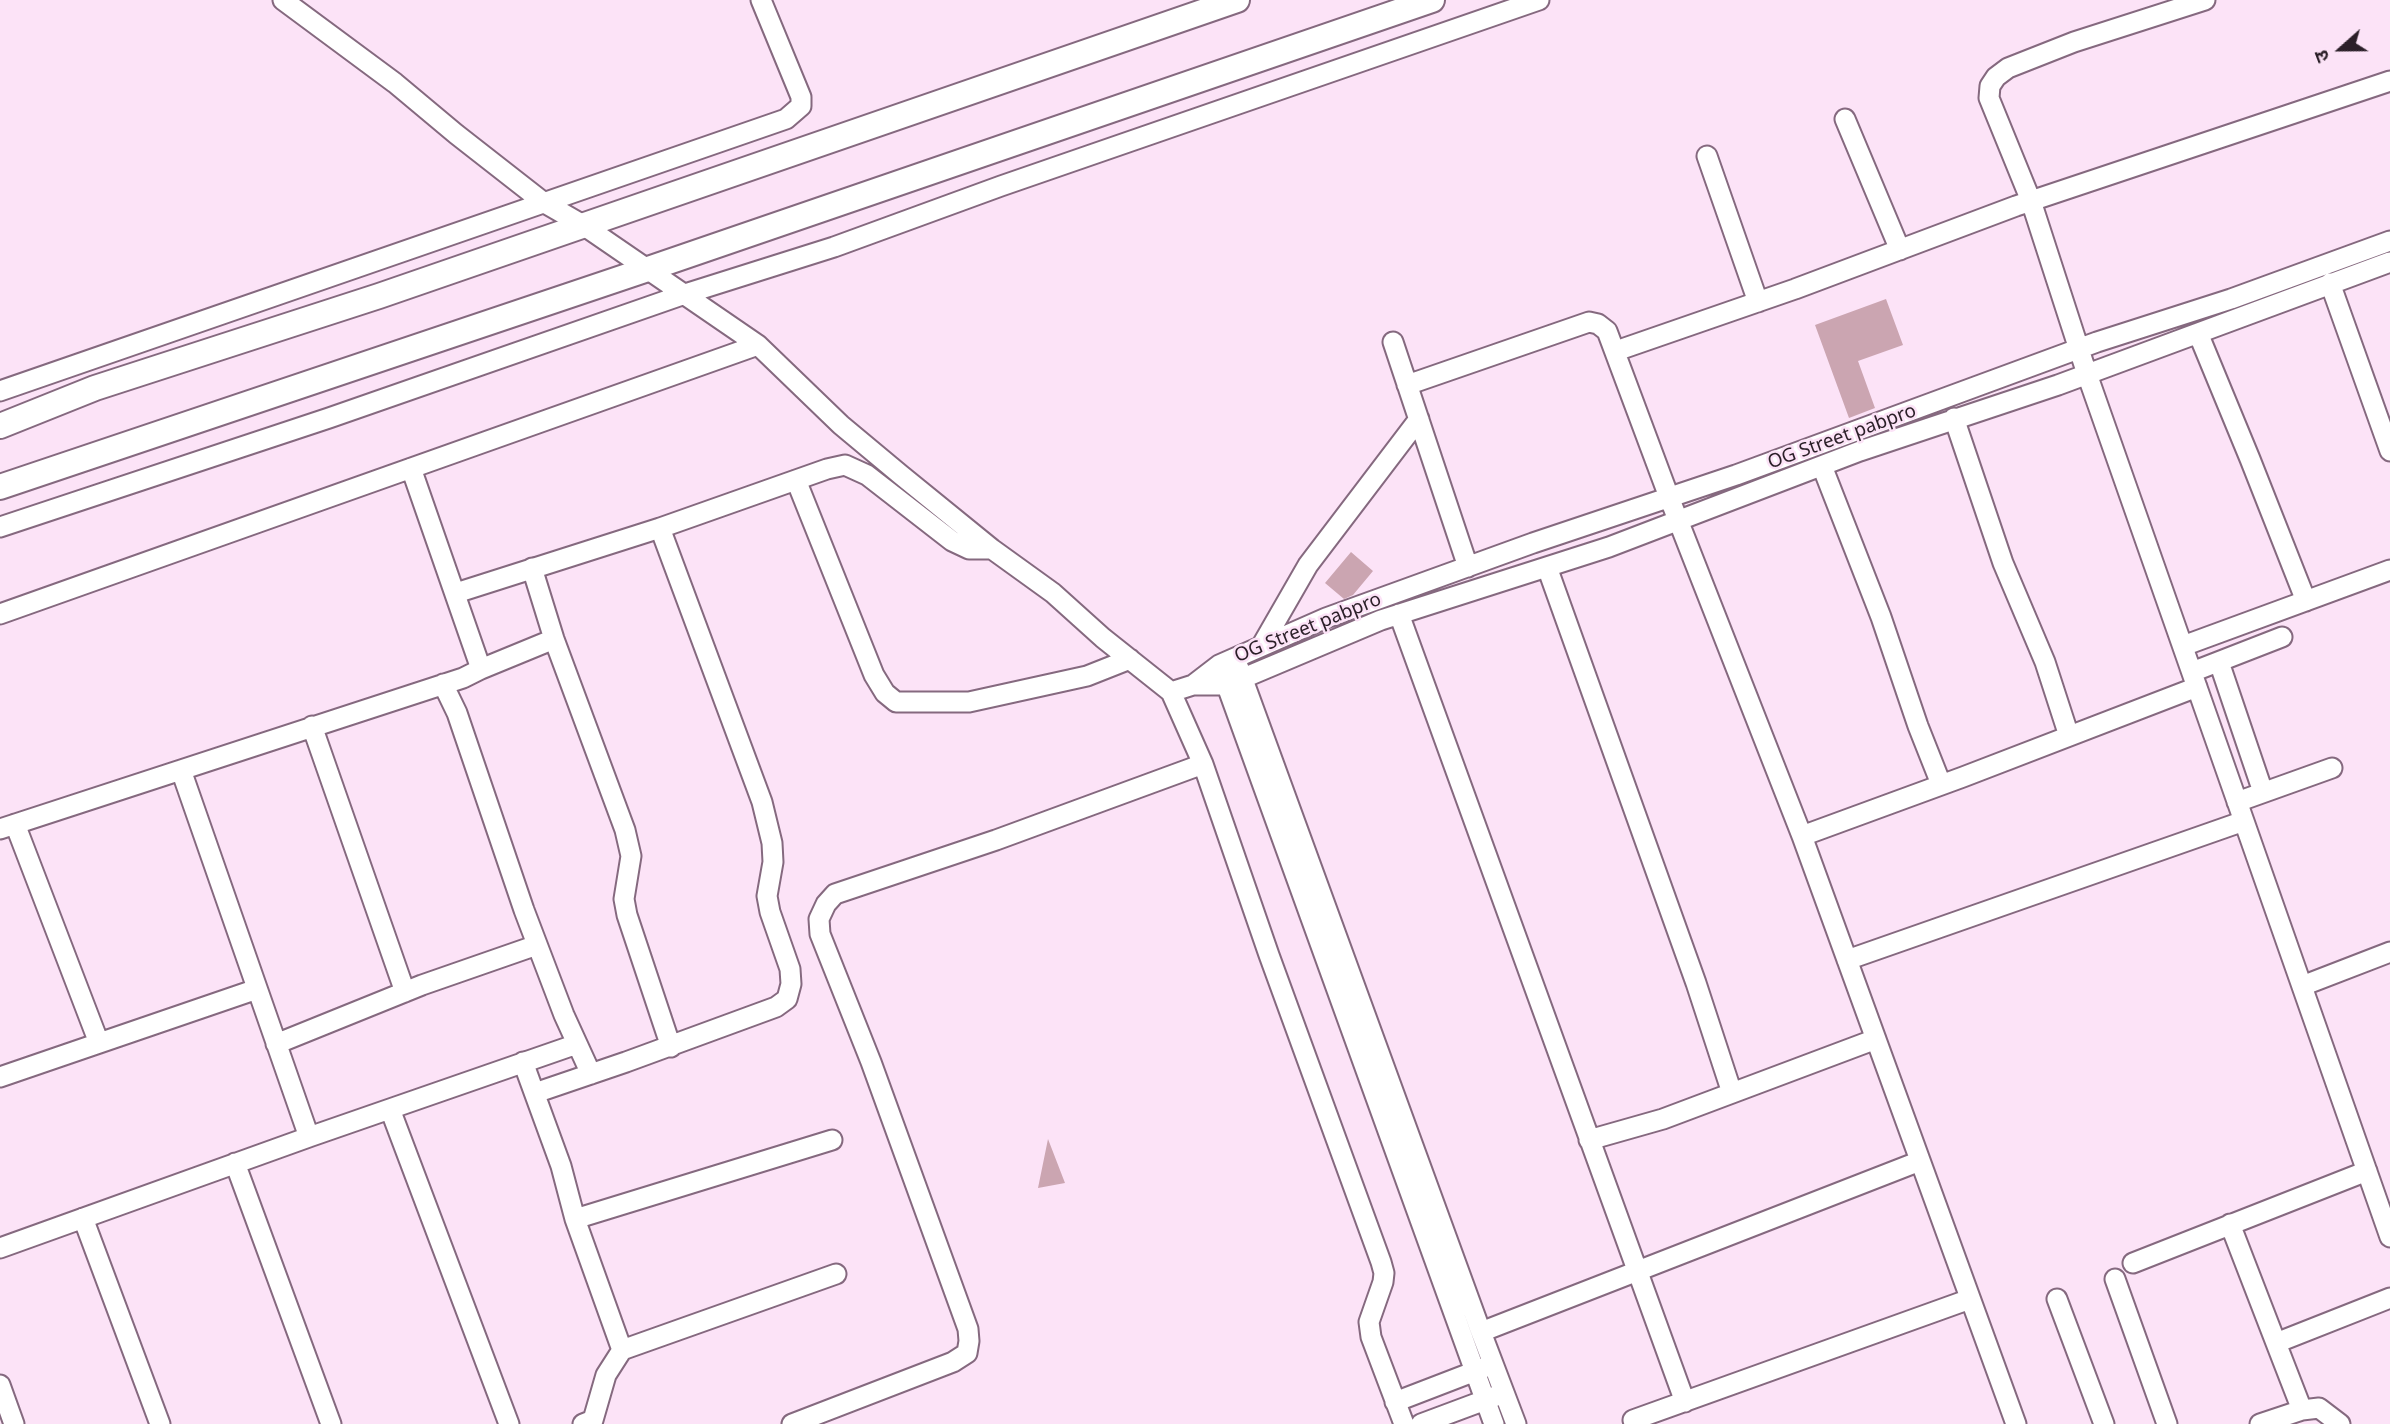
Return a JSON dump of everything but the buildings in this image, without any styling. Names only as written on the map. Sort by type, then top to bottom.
[{"type":"main road","points":[[0,426],[95,388],[379,296],[1237,0]]},
{"type":"main road","points":[[0,487],[649,269],[1432,0]]},
{"type":"street","points":[[283,0],[395,83],[543,202],[583,225],[758,345],[841,425],[992,549],[1053,593],[1171,692],[1203,764],[1269,955],[1381,1262],[1383,1282],[1369,1322],[1371,1337],[1404,1424]]},
{"type":"street","points":[[0,391],[786,119],[801,106],[800,88],[761,0]]},
{"type":"street","points":[[0,527],[329,418],[685,294],[834,247],[1001,186],[1539,0]]},
{"type":"street","points":[[2205,0],[2074,42],[2008,68],[1996,77],[1990,86],[1989,98],[2031,201],[2078,349],[2390,1237]]},
{"type":"street","points":[[1616,351],[1758,302],[2031,201],[2390,81]]},
{"type":"street","points":[[1845,119],[1900,250]]},
{"type":"street","points":[[1707,156],[1758,302]]},
{"type":"street","name":"OG Street pabpro","points":[[1193,685],[1227,661],[1326,618],[1913,411],[2078,349],[2231,299],[2390,241]]},
{"type":"street","name":"OG Street pabpro","points":[[1193,685],[1235,682],[1399,614],[1547,567],[1954,418],[2087,374],[2390,261]]},
{"type":"street","points":[[2330,283],[2390,451]]},
{"type":"street","points":[[1407,385],[1589,322],[1608,331],[1669,497],[1802,836],[2016,1424]]},
{"type":"street","points":[[2198,333],[2305,601]]},
{"type":"street","points":[[1393,342],[1468,567]]},
{"type":"street","points":[[0,614],[758,345]]},
{"type":"street","points":[[1954,418],[2003,563],[2045,662],[2069,736]]},
{"type":"street","points":[[1262,645],[1308,565],[1419,419]]},
{"type":"street","points":[[456,593],[845,465],[867,475],[952,541],[969,549],[992,549]]},
{"type":"street","points":[[1822,466],[1881,617],[1941,784]]},
{"type":"street","points":[[411,468],[481,669]]},
{"type":"street","points":[[796,480],[874,675],[885,693],[896,702],[969,702],[1087,676],[1130,659]]},
{"type":"street","points":[[535,1093],[671,1047],[776,1007],[787,999],[791,984],[790,969],[767,897],[773,862],[772,843],[762,802],[660,528]]},
{"type":"street","points":[[1547,567],[1696,983],[1732,1093]]},
{"type":"street","points":[[532,568],[554,639],[625,830],[631,856],[624,899],[627,915],[671,1047]]},
{"type":"street","points":[[2183,646],[2390,570]]},
{"type":"street","points":[[1399,614],[1685,1402]]},
{"type":"street","points":[[1802,836],[2069,736],[2194,680],[2219,662],[2282,637]]},
{"type":"street","points":[[99,1042],[8,827],[463,678],[554,639]]},
{"type":"street","points":[[1227,661],[1480,1332],[1484,1367]]},
{"type":"street","points":[[2219,662],[2263,792]]},
{"type":"street","points":[[1235,682],[1484,1367],[1494,1396],[1494,1424]]},
{"type":"street","points":[[443,684],[462,725],[537,945],[591,1074]]},
{"type":"street","points":[[1171,692],[1193,685]]},
{"type":"street","points":[[312,726],[405,992]]},
{"type":"street","points":[[793,1424],[953,1362],[967,1353],[969,1341],[968,1329],[871,1062],[820,934],[819,919],[826,904],[835,894],[996,840],[1203,764]]},
{"type":"street","points":[[2237,802],[2332,768]]},
{"type":"street","points":[[181,770],[309,1137]]},
{"type":"street","points":[[1847,960],[2244,821]]},
{"type":"street","points":[[276,1044],[405,992],[537,945]]},
{"type":"street","points":[[2302,986],[2390,952]]},
{"type":"street","points":[[0,1077],[257,989]]},
{"type":"street","points":[[1589,1140],[1663,1119],[1876,1039]]},
{"type":"street","points":[[0,1248],[577,1044]]},
{"type":"street","points":[[523,1062],[561,1166],[575,1219],[622,1350]]},
{"type":"street","points":[[390,1109],[509,1424]]},
{"type":"street","points":[[575,1219],[832,1140]]},
{"type":"street","points":[[1480,1332],[1920,1161]]},
{"type":"street","points":[[235,1163],[331,1424]]},
{"type":"street","points":[[2133,1263],[2367,1171]]},
{"type":"street","points":[[83,1218],[160,1424]]},
{"type":"street","points":[[2230,1223],[2302,1410]]},
{"type":"street","points":[[590,1423],[606,1375],[622,1350],[836,1275]]},
{"type":"street","points":[[2115,1279],[2167,1424]]},
{"type":"street","points":[[2276,1343],[2390,1298]]},
{"type":"street","points":[[1630,1423],[1970,1299]]},
{"type":"street","points":[[2057,1299],[2104,1424]]},
{"type":"street","points":[[1395,1402],[1484,1367]]},
{"type":"street","points":[[0,1385],[14,1424]]},
{"type":"street","points":[[1422,1424],[1494,1396]]},
{"type":"street","points":[[1494,1396],[1516,1424]]},
{"type":"street","points":[[2260,1424],[2302,1410],[2319,1408],[2340,1424]]}]
